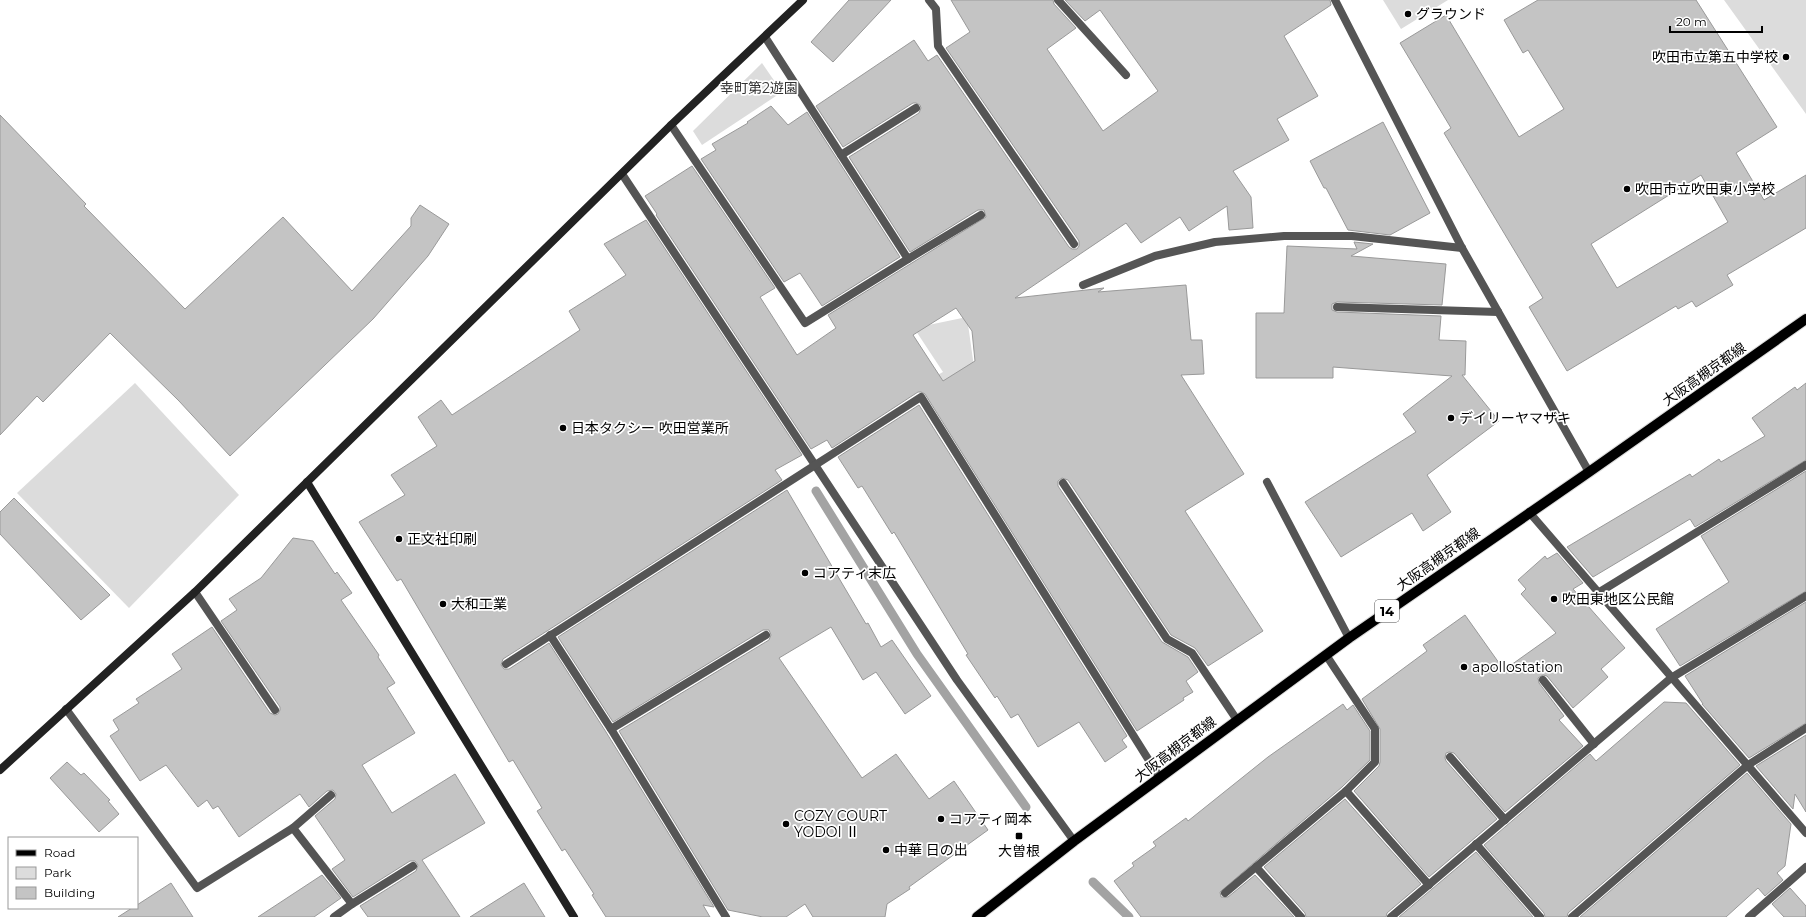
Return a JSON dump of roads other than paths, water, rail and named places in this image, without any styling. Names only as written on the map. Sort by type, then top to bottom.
[{"type":"main road","name":"大阪高槻京都線","points":[[984,915],[1074,841],[1349,638],[1529,512],[1589,472],[1806,319]]},
{"type":"street","points":[[0,770],[195,592],[672,125],[803,0]]},
{"type":"street","points":[[929,0],[936,9],[938,46],[1074,244]]},
{"type":"street","points":[[1058,0],[1126,75]]},
{"type":"street","points":[[1335,0],[1462,248],[1589,472]]},
{"type":"street","points":[[765,37],[908,259]]},
{"type":"street","points":[[841,155],[916,108]]},
{"type":"street","points":[[672,125],[805,323],[981,215]]},
{"type":"street","points":[[622,174],[957,680],[1074,841]]},
{"type":"street","points":[[1083,285],[1155,256],[1223,241],[1284,236],[1352,236],[1462,248]]},
{"type":"street","points":[[1337,307],[1498,312]]},
{"type":"street","points":[[506,664],[921,396],[1160,778]]},
{"type":"street","points":[[1598,593],[1806,465]]},
{"type":"street","points":[[307,482],[574,917]]},
{"type":"street","points":[[1267,482],[1349,638]]},
{"type":"street","points":[[1063,483],[1167,639],[1192,653],[1237,720]]},
{"type":"street","points":[[1529,512],[1806,833]]},
{"type":"street","points":[[195,592],[275,710]]},
{"type":"street","points":[[1391,917],[1671,678],[1806,596]]},
{"type":"street","points":[[550,635],[611,729],[726,917]]},
{"type":"street","points":[[611,729],[766,635]]},
{"type":"street","points":[[1225,893],[1346,791],[1375,762],[1375,729],[1326,655]]},
{"type":"street","points":[[1543,680],[1594,744]]},
{"type":"street","points":[[66,709],[197,888],[293,828],[331,795]]},
{"type":"street","points":[[1572,917],[1748,765],[1806,728]]},
{"type":"street","points":[[1450,756],[1505,820]]},
{"type":"street","points":[[1346,791],[1429,884]]},
{"type":"street","points":[[293,828],[352,904]]},
{"type":"street","points":[[1476,844],[1540,917]]},
{"type":"street","points":[[334,917],[413,866]]},
{"type":"street","points":[[1256,867],[1301,917]]},
{"type":"street","points":[[1748,917],[1806,867]]},
{"type":"waterway","points":[[816,491],[917,654],[1026,807]]},
{"type":"waterway","points":[[1093,882],[1129,917]]},
{"type":"place","name":"グラウンド","points":[[1408,14]]},
{"type":"place","name":"吹田市立第五中学校","points":[[1786,57]]},
{"type":"place","name":"吹田市立吹田東小学校","points":[[1627,189]]},
{"type":"place","name":"デイリーヤマザキ","points":[[1451,418]]},
{"type":"place","name":"日本タクシー 吹田営業所","points":[[563,428]]},
{"type":"place","name":"正文社印刷","points":[[399,539]]},
{"type":"place","name":"コアティ末広","points":[[805,573]]},
{"type":"place","name":"吹田東地区公民館","points":[[1554,599]]},
{"type":"place","name":"大和工業","points":[[443,604]]},
{"type":"place","name":"apollostation","points":[[1464,667]]},
{"type":"place","name":"コアティ岡本","points":[[941,819]]},
{"type":"place","name":"COZY COURT YODOI Ⅱ","points":[[786,824]]},
{"type":"place","name":"大曽根","points":[[1019,836]]},
{"type":"place","name":"中華 日の出","points":[[886,850]]},
{"type":"park label","name":"幸町第2遊園","points":[[759,88]]}]
